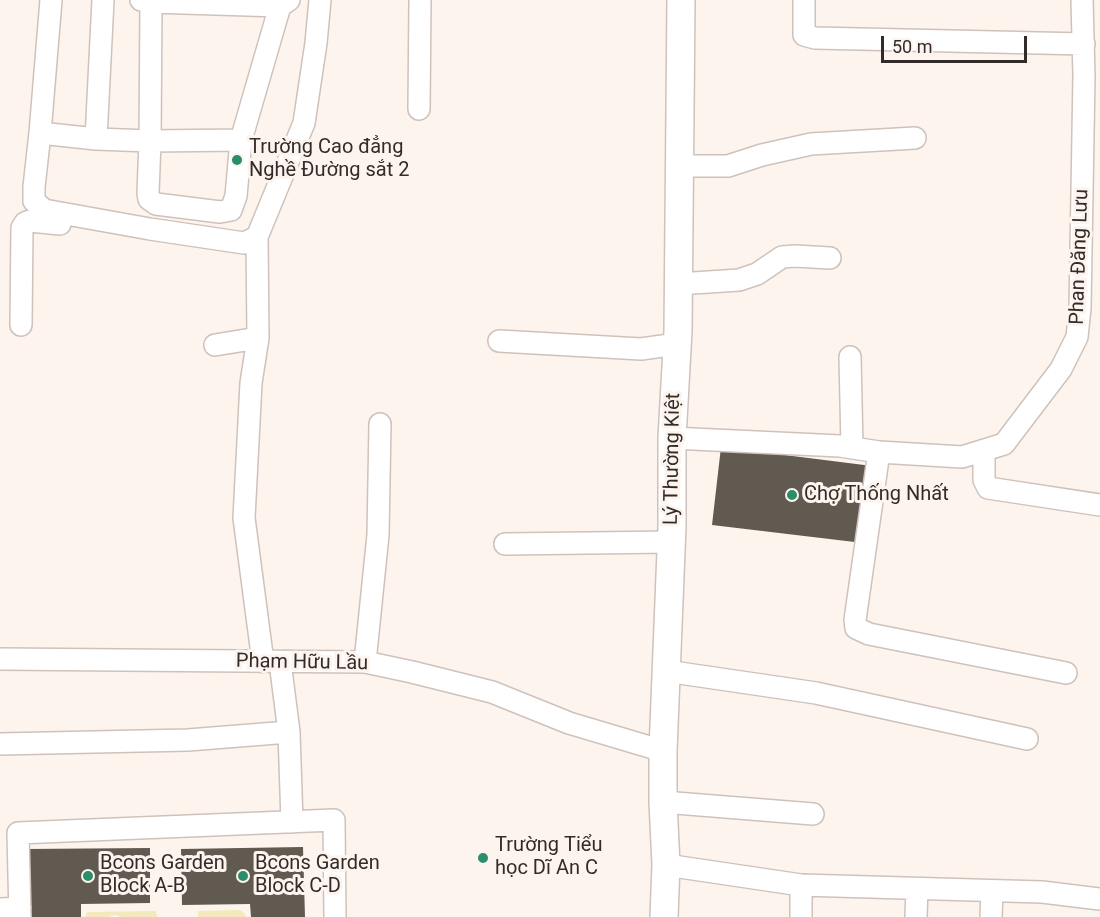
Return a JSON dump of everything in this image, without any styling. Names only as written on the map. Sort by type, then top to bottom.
[{"type":"main road","name":"Lý Thường Kiệt","points":[[664,917],[666,865],[663,751],[677,344],[681,0]]},
{"type":"street","points":[[51,0],[34,201],[44,210],[150,229],[257,244]]},
{"type":"street","points":[[96,139],[103,0]]},
{"type":"street","points":[[292,822],[289,732],[271,662],[244,518],[251,383],[258,338],[257,244],[304,123],[320,0]]},
{"type":"street","points":[[419,109],[420,0]]},
{"type":"street","points":[[804,0],[804,35],[815,38],[1084,44]]},
{"type":"street","name":"Phan Đăng Lưu","points":[[672,438],[852,447],[879,452],[962,457],[1004,444],[1061,369],[1077,337],[1092,76],[1084,44],[1082,0]]},
{"type":"street","points":[[146,1],[285,3],[241,140],[236,196],[231,210],[220,212],[156,204],[149,200],[150,141],[146,1]]},
{"type":"street","points":[[40,133],[96,139],[150,141],[241,140]]},
{"type":"street","points":[[679,166],[728,166],[762,155],[811,144],[915,138]]},
{"type":"street","points":[[21,325],[22,228],[30,221],[257,244]]},
{"type":"street","points":[[678,284],[739,280],[757,274],[782,257],[830,258]]},
{"type":"street","points":[[215,345],[258,338]]},
{"type":"street","points":[[499,341],[641,349],[677,344]]},
{"type":"street","points":[[850,357],[852,447]]},
{"type":"street","points":[[365,662],[378,535],[380,424]]},
{"type":"street","points":[[984,450],[984,480],[988,488],[1100,505]]},
{"type":"street","points":[[879,452],[855,620],[856,628],[869,634],[1066,673]]},
{"type":"street","points":[[506,544],[671,542]]},
{"type":"street","name":"Phạm Hữu Lầu","points":[[0,659],[365,662],[492,692],[569,723],[663,751]]},
{"type":"street","points":[[666,671],[816,693],[1027,739]]},
{"type":"street","points":[[0,744],[188,740],[289,732]]},
{"type":"street","points":[[663,802],[813,814]]},
{"type":"street","points":[[13,911],[18,833],[334,820],[335,917]]},
{"type":"street","points":[[666,865],[801,885],[1042,892],[1099,898]]},
{"type":"street","points":[[801,885],[801,917]]},
{"type":"street","points":[[916,917],[917,889]]},
{"type":"street","points":[[991,917],[992,891]]},
{"type":"shaded area","points":[[240,910],[246,917],[198,917],[199,911]]},
{"type":"shaded area","points":[[156,911],[157,917],[115,915],[85,917],[87,912]]},
{"type":"building","name":"Chợ Thống Nhất","points":[[721,447],[872,466],[863,543],[712,525]]},
{"type":"building","name":"Bcons Garden Block C-D","points":[[303,847],[305,917],[251,917],[250,904],[182,905],[181,849]]},
{"type":"building","name":"Bcons Garden Block A-B","points":[[150,848],[150,903],[81,904],[81,917],[27,917],[26,849]]},
{"type":"place","name":"Trường Cao đẳng Nghề Đường sắt 2","points":[[237,160]]},
{"type":"place","name":"Chợ Thống Nhất","points":[[792,495]]},
{"type":"place","name":"Trường Tiểu học Dĩ An C","points":[[483,858]]},
{"type":"place","name":"Bcons Garden Block A-B","points":[[88,876]]},
{"type":"place","name":"Bcons Garden Block C-D","points":[[243,876]]}]
